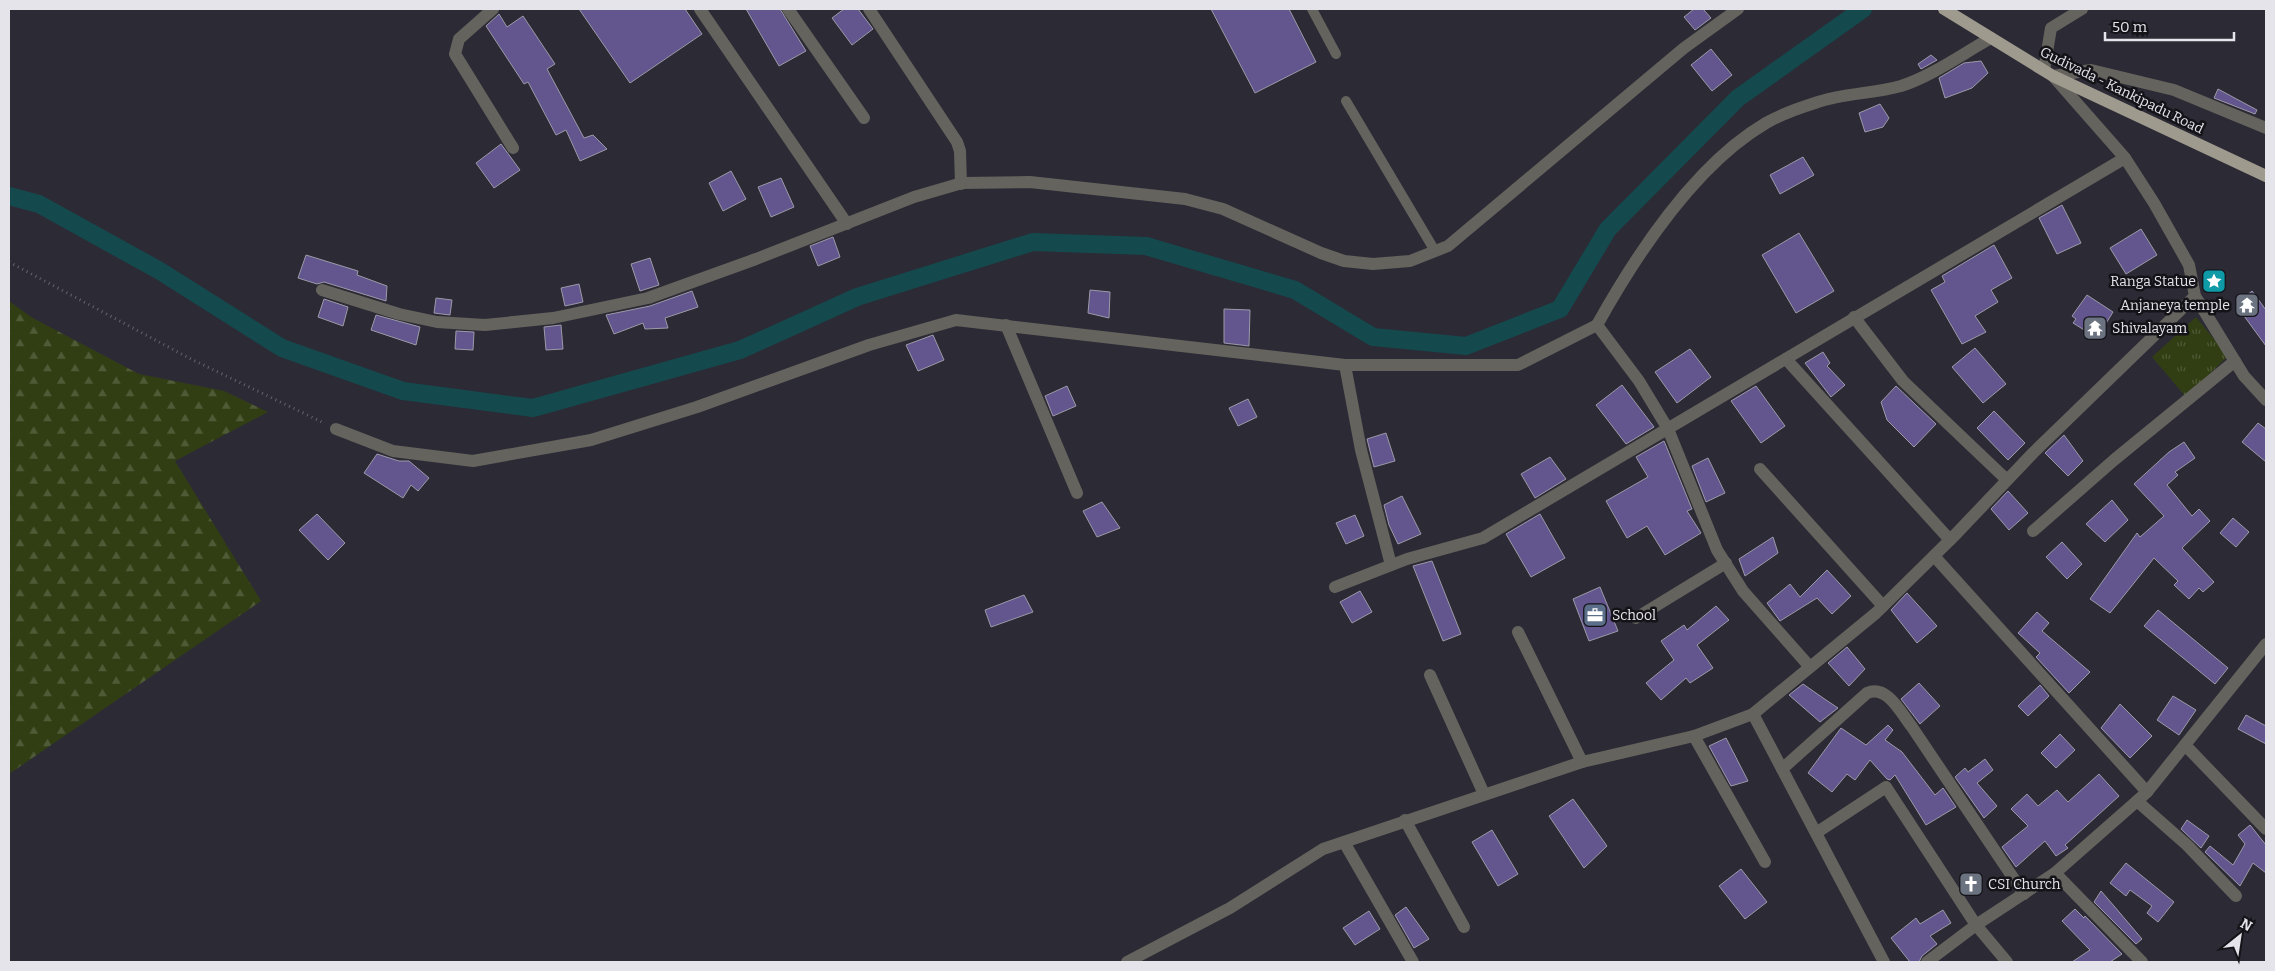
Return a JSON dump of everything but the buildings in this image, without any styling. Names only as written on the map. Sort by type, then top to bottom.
[{"type":"main road","name":"Gudivada - Kankipadu Road","points":[[1944,9],[2048,73],[2266,176]]},
{"type":"street","points":[[493,9],[459,39],[455,54],[513,148]]},
{"type":"street","points":[[700,9],[847,224]]},
{"type":"street","points":[[788,9],[864,118]]},
{"type":"street","points":[[870,9],[956,142],[960,151],[961,184]]},
{"type":"street","points":[[322,290],[399,314],[437,322],[484,325],[553,318],[648,298],[914,197],[961,184],[1030,182],[1185,199],[1224,209],[1321,253],[1344,261],[1373,264],[1410,261],[1448,246],[1684,48],[1738,9]]},
{"type":"street","points":[[2082,9],[2051,28],[2048,73],[2125,158],[2154,203],[2189,265],[2194,296],[2244,376],[2266,400]]},
{"type":"street","points":[[336,428],[393,451],[473,460],[591,440],[697,407],[869,345],[956,320],[1345,365],[1518,365],[1597,325],[1627,272],[1702,174],[1729,150],[1766,123],[1817,102],[1901,86],[1933,72],[1991,38]]},
{"type":"street","points":[[2048,73],[2091,70],[2174,90],[2266,128]]},
{"type":"street","points":[[1335,587],[1391,565],[1483,538],[2125,158]]},
{"type":"street","points":[[1127,962],[1230,908],[1323,850],[1406,820],[1582,762],[1694,736],[1753,714],[1884,606],[2007,480],[2194,296]]},
{"type":"street","points":[[1854,317],[1903,381],[2007,480]]},
{"type":"street","points":[[1006,325],[1077,493]]},
{"type":"street","points":[[1597,325],[1639,381],[1668,429],[1718,550],[1743,591],[1810,667]]},
{"type":"street","points":[[1786,359],[1950,540]]},
{"type":"street","points":[[2033,530],[2114,460],[2235,361]]},
{"type":"street","points":[[1345,365],[1361,450],[1391,565]]},
{"type":"street","points":[[1760,469],[1884,606]]},
{"type":"street","points":[[1934,556],[2147,792]]},
{"type":"street","points":[[1636,618],[1726,563]]},
{"type":"street","points":[[1518,632],[1582,762]]},
{"type":"street","points":[[1927,962],[1976,925],[2055,873],[2147,792],[2266,644]]},
{"type":"street","points":[[1430,675],[1484,794]]},
{"type":"street","points":[[1782,769],[1866,693],[1873,690],[1880,691],[1892,702],[1912,727],[2024,894]]},
{"type":"street","points":[[1753,714],[1884,962]]},
{"type":"street","points":[[1694,736],[1765,862]]},
{"type":"street","points":[[2185,745],[2266,828]]},
{"type":"street","points":[[1816,833],[1886,787],[1976,925],[2007,962]]},
{"type":"street","points":[[2137,801],[2187,845],[2236,896]]},
{"type":"street","points":[[1406,820],[1464,927]]},
{"type":"street","points":[[1344,842],[1412,962]]},
{"type":"street","points":[[2055,873],[2142,962]]},
{"type":"lane","points":[[1312,9],[1336,54]]},
{"type":"lane","points":[[1346,101],[1435,251]]},
{"type":"path","points":[[9,262],[191,359],[336,428]]},
{"type":"green space","points":[[9,301],[31,317],[139,374],[224,391],[268,412],[175,461],[261,601],[9,774]]},
{"type":"green space","points":[[2196,317],[2228,356],[2186,397],[2152,357]]},
{"type":"waterway","points":[[9,196],[39,204],[160,271],[282,348],[403,391],[533,408],[740,350],[857,297],[1033,242],[1146,246],[1295,290],[1373,337],[1466,346],[1560,309],[1608,229],[1738,98],[1863,9]]},
{"type":"place","name":"Ranga Statue","points":[[2214,281]]},
{"type":"place","name":"Anjaneya temple","points":[[2247,305]]},
{"type":"place","name":"Shivalayam","points":[[2095,328]]},
{"type":"place","name":"School","points":[[1595,615]]},
{"type":"place","name":"CSI Church","points":[[1971,884]]}]
